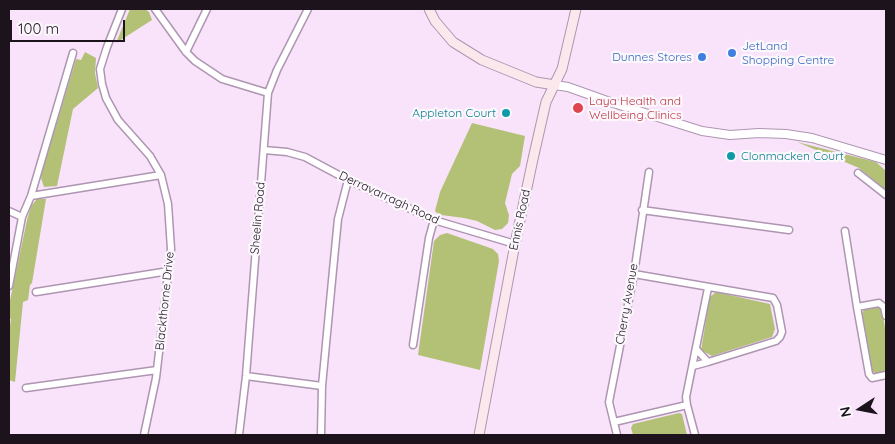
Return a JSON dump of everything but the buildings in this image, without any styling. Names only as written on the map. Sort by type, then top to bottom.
[{"type":"main road","points":[[428,9],[435,21],[453,42],[482,60],[536,82],[554,85]]},
{"type":"main road","name":"Ennis Road","points":[[479,435],[515,244],[546,102],[562,69],[576,9]]},
{"type":"street","name":"Blackthorne Drive","points":[[122,9],[100,69],[102,84],[106,98],[118,120],[150,156],[160,175],[168,204],[171,249],[157,370],[144,435]]},
{"type":"street","points":[[155,9],[186,52],[195,61],[222,79],[268,93]]},
{"type":"street","points":[[186,52],[207,9]]},
{"type":"street","name":"Sheelin Road","points":[[239,435],[246,376],[268,93],[277,70],[308,9]]},
{"type":"street","points":[[9,286],[22,217],[31,196],[73,53]]},
{"type":"street","points":[[554,85],[568,87],[702,131],[730,135],[777,134],[812,138],[886,160]]},
{"type":"street","name":"Derravarragh Road","points":[[264,150],[287,152],[306,157],[348,180],[434,220],[515,244]]},
{"type":"street","name":"Cherry Avenue","points":[[617,435],[609,402],[634,274],[649,172]]},
{"type":"street","points":[[858,173],[886,195]]},
{"type":"street","points":[[31,196],[160,175]]},
{"type":"street","points":[[321,435],[322,386],[332,270],[338,219],[348,180]]},
{"type":"street","points":[[642,210],[789,230]]},
{"type":"street","points":[[9,212],[22,217]]},
{"type":"street","points":[[413,345],[429,238],[434,220]]},
{"type":"street","points":[[846,231],[869,374],[872,378],[886,375]]},
{"type":"street","points":[[36,292],[169,271]]},
{"type":"street","points":[[634,274],[773,298],[779,311],[782,332],[776,341],[693,366]]},
{"type":"street","points":[[695,435],[686,405],[686,397],[708,288]]},
{"type":"street","points":[[857,307],[879,303],[884,307],[886,316]]},
{"type":"street","points":[[696,349],[708,362]]},
{"type":"street","points":[[26,388],[157,370]]},
{"type":"street","points":[[246,376],[322,386]]},
{"type":"street","points":[[614,422],[686,405]]},
{"type":"green space","points":[[130,9],[145,9],[149,12],[152,20],[116,43]]},
{"type":"green space","points":[[85,52],[96,58],[95,73],[98,88],[73,109],[57,186],[44,187],[41,178],[42,172],[76,59],[81,60]]},
{"type":"green space","points":[[472,123],[525,136],[520,166],[512,174],[505,203],[509,215],[508,223],[502,229],[495,230],[477,221],[441,215],[435,211],[440,192]]},
{"type":"green space","points":[[797,142],[876,162],[886,171],[886,190],[859,168]]},
{"type":"green space","points":[[37,199],[46,199],[32,283],[28,300],[23,302],[15,382],[9,380],[9,332],[11,319],[9,318],[9,305],[27,220],[31,206]]},
{"type":"green space","points":[[447,233],[493,249],[498,254],[499,261],[480,370],[418,355],[434,241],[440,235]]},
{"type":"green space","points":[[716,292],[770,304],[775,329],[772,337],[712,356],[701,350],[710,297]]},
{"type":"green space","points":[[878,307],[882,310],[886,334],[886,372],[875,373],[871,371],[862,314],[864,309]]},
{"type":"green space","points":[[679,413],[682,414],[687,435],[633,435],[631,428],[633,424]]},
{"type":"place","name":"JetLand Shopping Centre","points":[[732,53]]},
{"type":"place","name":"Dunnes Stores","points":[[702,57]]},
{"type":"place","name":"Laya Health and Wellbeing Clinics","points":[[578,108]]},
{"type":"place","name":"Appleton Court","points":[[506,113]]},
{"type":"place","name":"Clonmacken Court","points":[[731,156]]}]
